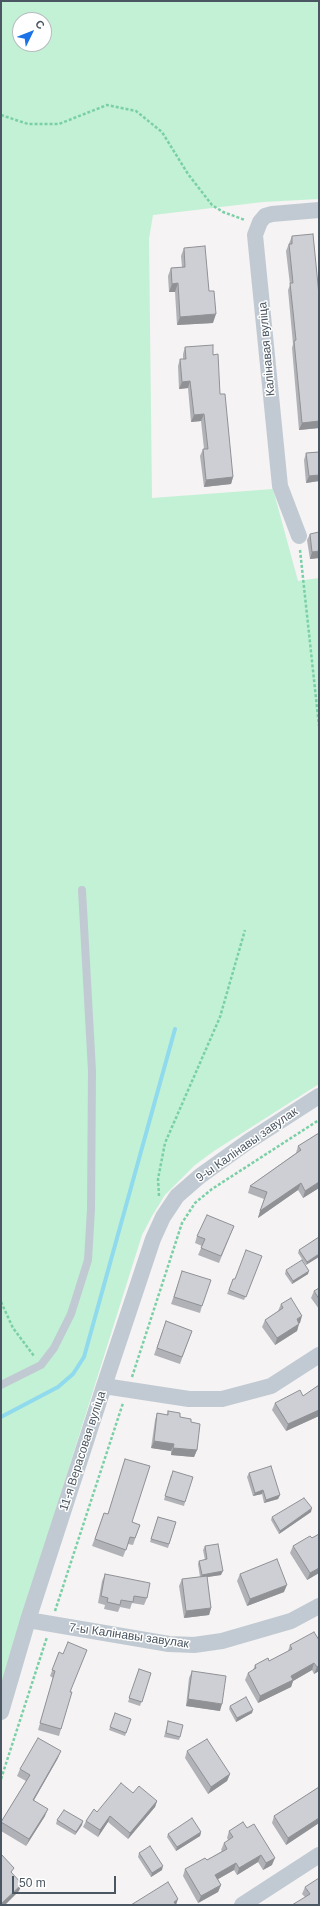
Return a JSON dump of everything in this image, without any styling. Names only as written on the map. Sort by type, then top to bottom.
[{"type":"street","points":[[260,222],[265,216],[272,214],[319,210]]},
{"type":"street","name":"Калінавая вуліца","points":[[260,222],[255,235],[280,486],[299,536]]},
{"type":"street","name":"9-ы Калінавы завулак","points":[[177,1196],[223,1158],[319,1096]]},
{"type":"street","name":"11-я Верасовая вуліца","points":[[1,1712],[28,1620],[153,1238],[163,1217],[177,1196]]},
{"type":"street","points":[[104,1386],[189,1399],[222,1399],[271,1386],[319,1355]]},
{"type":"street","name":"7-ы Калінавы завулак","points":[[28,1620],[169,1644],[194,1645],[222,1641],[291,1620],[319,1606]]},
{"type":"street","points":[[242,1905],[319,1854]]},
{"type":"lane","points":[[1,1385],[40,1364],[54,1348],[71,1314],[88,1260],[90,1236],[92,1071],[82,890]]},
{"type":"path","points":[[1,115],[28,124],[59,124],[107,105],[136,111],[162,132],[188,174],[212,205],[223,212],[244,220],[260,222]]},
{"type":"path","points":[[299,536],[319,726]]},
{"type":"path","points":[[163,1217],[158,1179],[165,1143],[220,1017],[245,930]]},
{"type":"path","points":[[1,1779],[182,1223],[195,1203],[212,1189],[319,1120]]},
{"type":"path","points":[[1,1302],[12,1328],[40,1364]]},
{"type":"green space","points":[[1,1],[319,1],[319,199],[263,202],[153,215],[149,239],[152,498],[273,489],[298,581],[319,578],[319,1084],[214,1151],[195,1165],[165,1195],[142,1235],[1,1684]]},
{"type":"building","points":[[313,234],[319,295],[319,421],[302,423],[294,341],[296,340],[290,283],[293,283],[289,244],[292,244],[292,236]]},
{"type":"building","points":[[205,246],[209,291],[214,291],[216,314],[180,317],[178,283],[172,284],[171,268],[185,267],[184,248]]},
{"type":"building","points":[[213,345],[213,355],[218,354],[220,394],[225,394],[233,477],[206,480],[203,449],[208,449],[204,414],[194,415],[190,381],[182,382],[180,359],[186,359],[185,347]]},
{"type":"building","points":[[319,452],[319,475],[309,476],[306,453]]},
{"type":"building","points":[[319,532],[319,551],[312,552],[310,534]]},
{"type":"building","points":[[319,1133],[319,1182],[305,1191],[301,1183],[260,1211],[267,1192],[250,1186],[301,1150],[298,1146]]},
{"type":"building","points":[[207,1215],[234,1226],[221,1256],[201,1248],[205,1239],[197,1236]]},
{"type":"building","points":[[319,1237],[319,1254],[307,1262],[299,1250]]},
{"type":"building","points":[[246,1250],[262,1256],[246,1297],[229,1290],[233,1279],[235,1279]]},
{"type":"building","points":[[302,1260],[309,1271],[293,1281],[286,1270]]},
{"type":"building","points":[[182,1271],[211,1280],[202,1306],[174,1297]]},
{"type":"building","points":[[319,1288],[319,1299],[314,1291]]},
{"type":"building","points":[[291,1298],[302,1316],[297,1319],[299,1324],[277,1338],[265,1320],[283,1308],[281,1304]]},
{"type":"building","points":[[166,1321],[192,1331],[182,1357],[157,1348]]},
{"type":"building","points":[[319,1385],[319,1410],[288,1424],[275,1403],[300,1390],[303,1396]]},
{"type":"building","points":[[168,1411],[180,1413],[180,1417],[191,1419],[191,1422],[200,1424],[197,1450],[173,1448],[174,1444],[154,1441],[157,1413],[168,1415]]},
{"type":"building","points":[[125,1459],[150,1466],[132,1522],[140,1525],[135,1538],[130,1537],[126,1550],[95,1539],[104,1513],[108,1514]]},
{"type":"building","points":[[271,1466],[280,1495],[266,1500],[263,1490],[255,1493],[249,1473]]},
{"type":"building","points":[[173,1471],[193,1477],[185,1502],[165,1496]]},
{"type":"building","points":[[304,1498],[312,1508],[280,1531],[272,1517]]},
{"type":"building","points":[[158,1517],[176,1522],[169,1544],[151,1539]]},
{"type":"building","points":[[319,1534],[319,1568],[310,1573],[293,1546],[310,1536],[312,1538]]},
{"type":"building","points":[[218,1544],[223,1571],[202,1575],[199,1561],[207,1559],[205,1546]]},
{"type":"building","points":[[277,1559],[287,1585],[250,1599],[240,1574]]},
{"type":"building","points":[[105,1574],[150,1583],[147,1598],[134,1596],[133,1602],[121,1600],[120,1605],[107,1602],[108,1598],[101,1596]]},
{"type":"building","points":[[207,1576],[211,1608],[186,1611],[182,1579]]},
{"type":"building","points":[[314,1632],[319,1640],[319,1666],[317,1667],[314,1663],[291,1676],[293,1680],[260,1696],[248,1673],[256,1668],[255,1665],[268,1658],[269,1661],[292,1649],[290,1645]]},
{"type":"building","points":[[68,1642],[87,1650],[70,1692],[72,1692],[61,1729],[40,1723],[55,1671],[52,1670],[59,1652],[63,1654]]},
{"type":"building","points":[[139,1669],[151,1673],[142,1702],[129,1698]]},
{"type":"building","points":[[192,1671],[226,1676],[222,1704],[188,1699]]},
{"type":"building","points":[[246,1697],[253,1710],[237,1718],[230,1706]]},
{"type":"building","points":[[115,1713],[131,1719],[126,1733],[110,1727]]},
{"type":"building","points":[[168,1721],[183,1725],[180,1737],[166,1733]]},
{"type":"building","points":[[38,1738],[61,1751],[33,1800],[48,1809],[29,1839],[1,1822],[30,1775],[20,1769]]},
{"type":"building","points":[[207,1739],[230,1774],[211,1787],[187,1751]]},
{"type":"building","points":[[121,1783],[133,1793],[139,1786],[157,1801],[130,1833],[110,1816],[100,1830],[86,1821],[94,1809],[97,1812]]},
{"type":"building","points":[[319,1787],[319,1818],[288,1838],[274,1816]]},
{"type":"building","points":[[64,1810],[83,1821],[76,1832],[57,1820]]},
{"type":"building","points":[[192,1818],[201,1832],[177,1847],[168,1834]]},
{"type":"building","points":[[243,1822],[247,1828],[254,1824],[275,1858],[266,1863],[261,1855],[239,1868],[236,1863],[215,1875],[221,1885],[201,1896],[185,1869],[205,1858],[207,1860],[227,1849],[224,1843],[233,1837],[229,1831]]},
{"type":"building","points":[[150,1846],[163,1866],[152,1873],[139,1853]]},
{"type":"building","points":[[1,1854],[14,1868],[11,1872],[22,1884],[1,1904]]},
{"type":"building","points":[[319,1878],[319,1905],[292,1905],[310,1894],[305,1887]]},
{"type":"building","points":[[168,1882],[178,1899],[174,1902],[176,1905],[131,1905]]},
{"type":"waterway","points":[[1,1417],[58,1387],[73,1374],[84,1357],[175,1029]]}]
